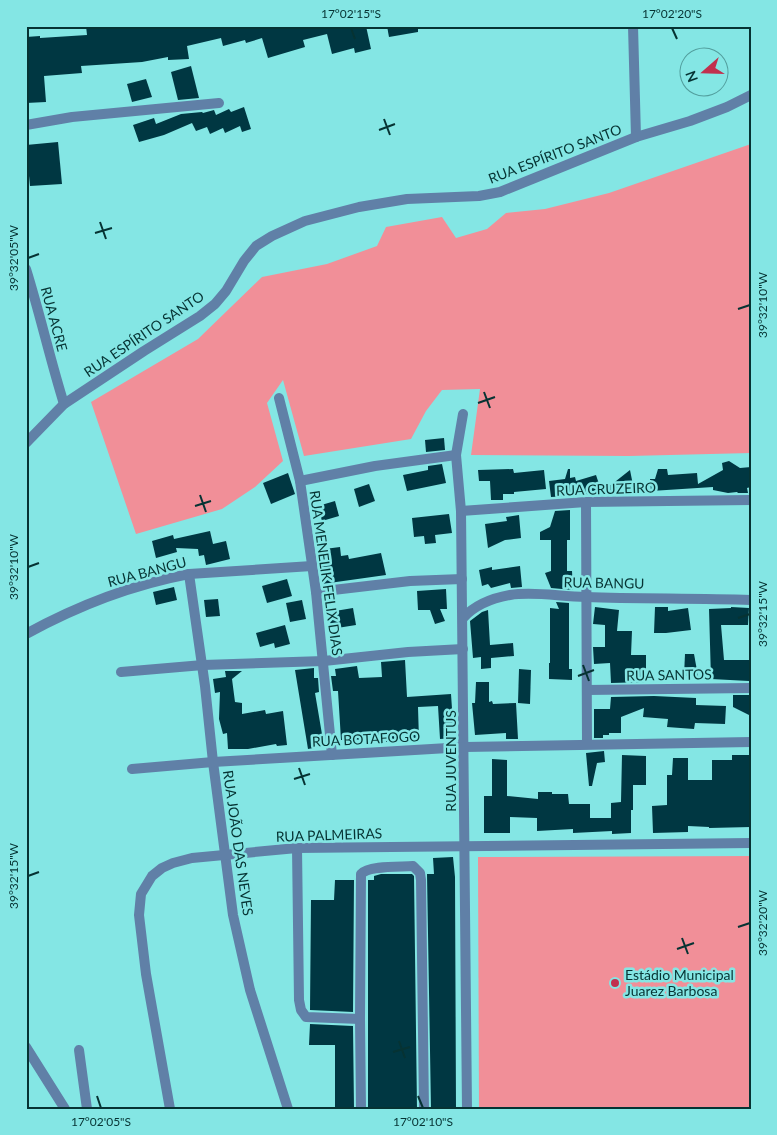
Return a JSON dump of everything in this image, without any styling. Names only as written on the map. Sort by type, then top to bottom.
[{"type":"street","points":[[633,26],[636,137]]},
{"type":"street","name":"RUA ESPÍRITO SANTO","points":[[26,443],[64,404],[144,350],[200,316],[215,304],[256,246],[272,236],[306,221],[359,207],[407,199],[479,196],[500,192],[636,137],[727,107],[751,95]]},
{"type":"street","points":[[26,125],[72,117],[219,103]]},
{"type":"street","name":"RUA ACRE","points":[[26,269],[39,309],[49,354],[64,404]]},
{"type":"street","name":"RUA MENELIK FELIX DIAS","points":[[279,398],[300,481],[316,592],[332,755]]},
{"type":"street","name":"RUA JUVENTUS","points":[[463,414],[456,455],[462,511],[467,1109]]},
{"type":"street","points":[[300,481],[375,466],[456,455]]},
{"type":"street","name":"RUA CRUZEIRO","points":[[462,511],[586,502],[751,500]]},
{"type":"street","points":[[586,502],[587,744]]},
{"type":"street","name":"RUA BANGU","points":[[26,634],[68,612],[128,588],[189,574],[312,566]]},
{"type":"street","name":"RUA JOÃO DAS NEVES","points":[[189,574],[203,665],[213,762],[233,915],[250,990],[288,1109]]},
{"type":"street","points":[[316,592],[410,581],[462,579]]},
{"type":"street","name":"RUA BANGU","points":[[463,618],[470,610],[480,605],[510,595],[751,600]]},
{"type":"street","points":[[122,672],[203,665],[324,661],[408,652],[463,649]]},
{"type":"street","name":"RUA SANTOS","points":[[587,690],[751,688]]},
{"type":"street","name":"RUA BOTAFOGO","points":[[132,769],[213,762],[465,747],[751,742]]},
{"type":"street","name":"RUA PALMEIRAS","points":[[170,1109],[146,974],[139,915],[141,894],[152,876],[162,868],[192,858],[297,848],[751,843]]},
{"type":"street","points":[[297,848],[299,1000],[301,1010],[306,1016],[360,1019]]},
{"type":"street","points":[[361,1109],[361,874],[371,868],[413,866],[420,873],[421,880],[424,1109]]},
{"type":"street","points":[[79,1050],[87,1109]]},
{"type":"street","points":[[28,1054],[65,1109]]},
{"type":"shaded area","points":[[751,144],[751,453],[629,456],[471,455],[480,389],[442,390],[426,411],[411,439],[304,456],[283,380],[267,403],[283,461],[255,487],[222,509],[136,534],[91,402],[198,339],[262,277],[327,264],[377,246],[386,227],[442,217],[456,238],[487,229],[506,213],[545,209],[609,193]]},
{"type":"shaded area","name":"Estádio Municipal Juarez Barbosa","points":[[751,856],[751,1109],[479,1109],[478,857]]},
{"type":"building","points":[[86,26],[109,26],[109,28],[139,26],[366,26],[371,49],[355,53],[354,48],[332,54],[327,34],[303,40],[305,47],[268,58],[262,38],[246,43],[245,40],[223,46],[221,38],[187,46],[189,59],[168,60],[168,57],[142,62],[81,66],[82,73],[44,76],[46,102],[26,103],[26,37],[87,35]]},
{"type":"building","points":[[387,26],[418,26],[418,32],[389,37]]},
{"type":"building","points":[[191,66],[199,98],[178,100],[171,72]]},
{"type":"building","points":[[146,79],[152,97],[132,102],[127,84]]},
{"type":"building","points":[[244,107],[251,129],[242,132],[240,126],[225,133],[223,128],[210,134],[207,127],[196,131],[192,123],[164,135],[139,142],[133,125],[154,118],[156,124],[181,114],[203,113],[214,110],[216,115],[229,109],[231,112]]},
{"type":"building","points":[[58,142],[62,184],[30,186],[26,145]]},
{"type":"building","points":[[444,438],[445,450],[426,452],[425,440]]},
{"type":"building","points":[[729,461],[740,468],[751,467],[751,487],[747,488],[748,493],[728,493],[713,490],[713,487],[651,491],[650,479],[655,479],[658,469],[667,469],[668,475],[697,473],[698,484],[723,470],[722,463]]},
{"type":"building","points":[[442,464],[446,483],[407,491],[403,475],[428,470],[428,466]]},
{"type":"building","points":[[513,469],[514,473],[544,470],[546,489],[503,494],[503,500],[491,500],[490,481],[479,481],[478,470]]},
{"type":"building","points":[[568,469],[570,469],[570,478],[575,477],[576,481],[596,475],[599,484],[611,485],[630,470],[634,490],[610,495],[570,494],[570,496],[551,497],[549,481],[565,479]]},
{"type":"building","points":[[288,473],[295,494],[271,504],[263,483]]},
{"type":"building","points":[[369,484],[375,501],[359,507],[354,489]]},
{"type":"building","points":[[335,501],[339,516],[322,521],[318,506]]},
{"type":"building","points":[[570,510],[570,540],[567,540],[567,571],[572,571],[573,590],[551,588],[545,573],[551,571],[551,540],[540,540],[540,532],[550,527],[555,511]]},
{"type":"building","points":[[449,514],[452,533],[435,535],[436,543],[425,544],[424,536],[414,537],[412,518]]},
{"type":"building","points":[[519,515],[521,538],[505,540],[488,548],[485,524],[507,521],[506,517]]},
{"type":"building","points":[[210,531],[213,544],[226,541],[230,559],[206,565],[204,555],[199,556],[198,549],[176,548],[177,552],[156,558],[152,541],[173,535],[174,539]]},
{"type":"building","points":[[340,547],[341,556],[348,555],[349,559],[381,553],[386,575],[322,584],[317,550]]},
{"type":"building","points":[[520,566],[522,587],[511,588],[510,583],[491,588],[488,584],[482,586],[479,570],[492,567],[492,570]]},
{"type":"building","points":[[287,579],[292,596],[267,603],[262,586]]},
{"type":"building","points":[[174,587],[177,600],[156,605],[153,592]]},
{"type":"building","points":[[446,589],[447,609],[440,609],[445,621],[435,624],[430,610],[418,610],[417,591]]},
{"type":"building","points":[[218,599],[220,616],[206,617],[204,600]]},
{"type":"building","points":[[302,600],[306,619],[290,622],[286,603]]},
{"type":"building","points":[[556,602],[569,603],[569,669],[572,669],[572,680],[549,679],[550,608],[559,609]]},
{"type":"building","points":[[595,607],[619,610],[617,631],[632,631],[631,655],[646,655],[646,682],[611,683],[610,663],[594,664],[593,647],[605,647],[605,625],[593,624]]},
{"type":"building","points":[[655,607],[668,607],[668,611],[688,608],[691,630],[654,633]]},
{"type":"building","points":[[353,608],[356,625],[331,629],[329,612]]},
{"type":"building","points":[[749,608],[748,625],[721,625],[724,660],[749,660],[749,681],[711,679],[709,609]]},
{"type":"building","points":[[488,610],[490,645],[513,643],[514,656],[491,658],[491,668],[481,669],[481,657],[473,658],[470,621]]},
{"type":"building","points":[[285,625],[290,644],[275,648],[274,643],[260,647],[256,633]]},
{"type":"building","points":[[685,654],[694,654],[698,676],[684,676]]},
{"type":"building","points":[[405,660],[407,697],[451,694],[454,738],[440,739],[438,706],[418,707],[419,740],[386,742],[386,739],[341,740],[338,691],[333,691],[331,676],[336,676],[335,669],[357,666],[359,678],[382,677],[381,662]]},
{"type":"building","points":[[314,668],[314,678],[318,678],[319,692],[315,693],[324,746],[308,749],[295,670]]},
{"type":"building","points":[[519,669],[531,670],[530,704],[518,703]]},
{"type":"building","points":[[225,671],[242,671],[232,679],[235,702],[242,703],[242,714],[265,710],[266,714],[283,711],[287,745],[277,746],[276,744],[248,749],[228,749],[227,733],[223,734],[219,719],[220,692],[215,693],[213,679],[226,677]]},
{"type":"building","points":[[476,682],[489,682],[489,702],[492,701],[493,704],[516,703],[518,739],[506,739],[506,733],[475,735],[472,703],[475,703]]},
{"type":"building","points":[[733,695],[751,695],[751,716],[733,707]]},
{"type":"building","points":[[654,696],[696,698],[696,705],[726,706],[725,724],[695,723],[694,729],[667,727],[668,719],[643,717],[644,708],[621,717],[621,733],[609,733],[609,735],[603,735],[603,738],[594,738],[594,709],[610,709],[611,697]]},
{"type":"building","points":[[604,751],[605,762],[597,763],[592,786],[589,786],[586,753]]},
{"type":"building","points":[[622,755],[646,756],[646,785],[633,785],[631,833],[612,834],[612,831],[573,833],[573,829],[537,831],[537,818],[510,817],[510,833],[484,833],[484,796],[492,796],[492,759],[507,760],[507,796],[538,799],[538,792],[568,794],[569,804],[590,804],[590,818],[611,818],[611,803],[621,802]]},
{"type":"building","points":[[732,755],[750,755],[751,827],[709,828],[688,826],[688,832],[653,833],[652,806],[667,805],[667,775],[672,775],[673,758],[688,758],[688,780],[712,780],[712,760],[732,760]]},
{"type":"building","points":[[453,857],[455,877],[456,1109],[431,1109],[427,874],[434,874],[433,858]]},
{"type":"building","points":[[381,874],[412,874],[414,876],[417,1109],[368,1109],[368,880],[374,880],[374,876]]},
{"type":"building","points":[[335,880],[354,880],[353,1012],[310,1010],[311,900],[334,900]]},
{"type":"building","points":[[310,1024],[353,1026],[354,1109],[335,1109],[335,1045],[309,1045]]},
{"type":"place","name":"Estádio Municipal Juarez Barbosa","points":[[615,983]]}]
